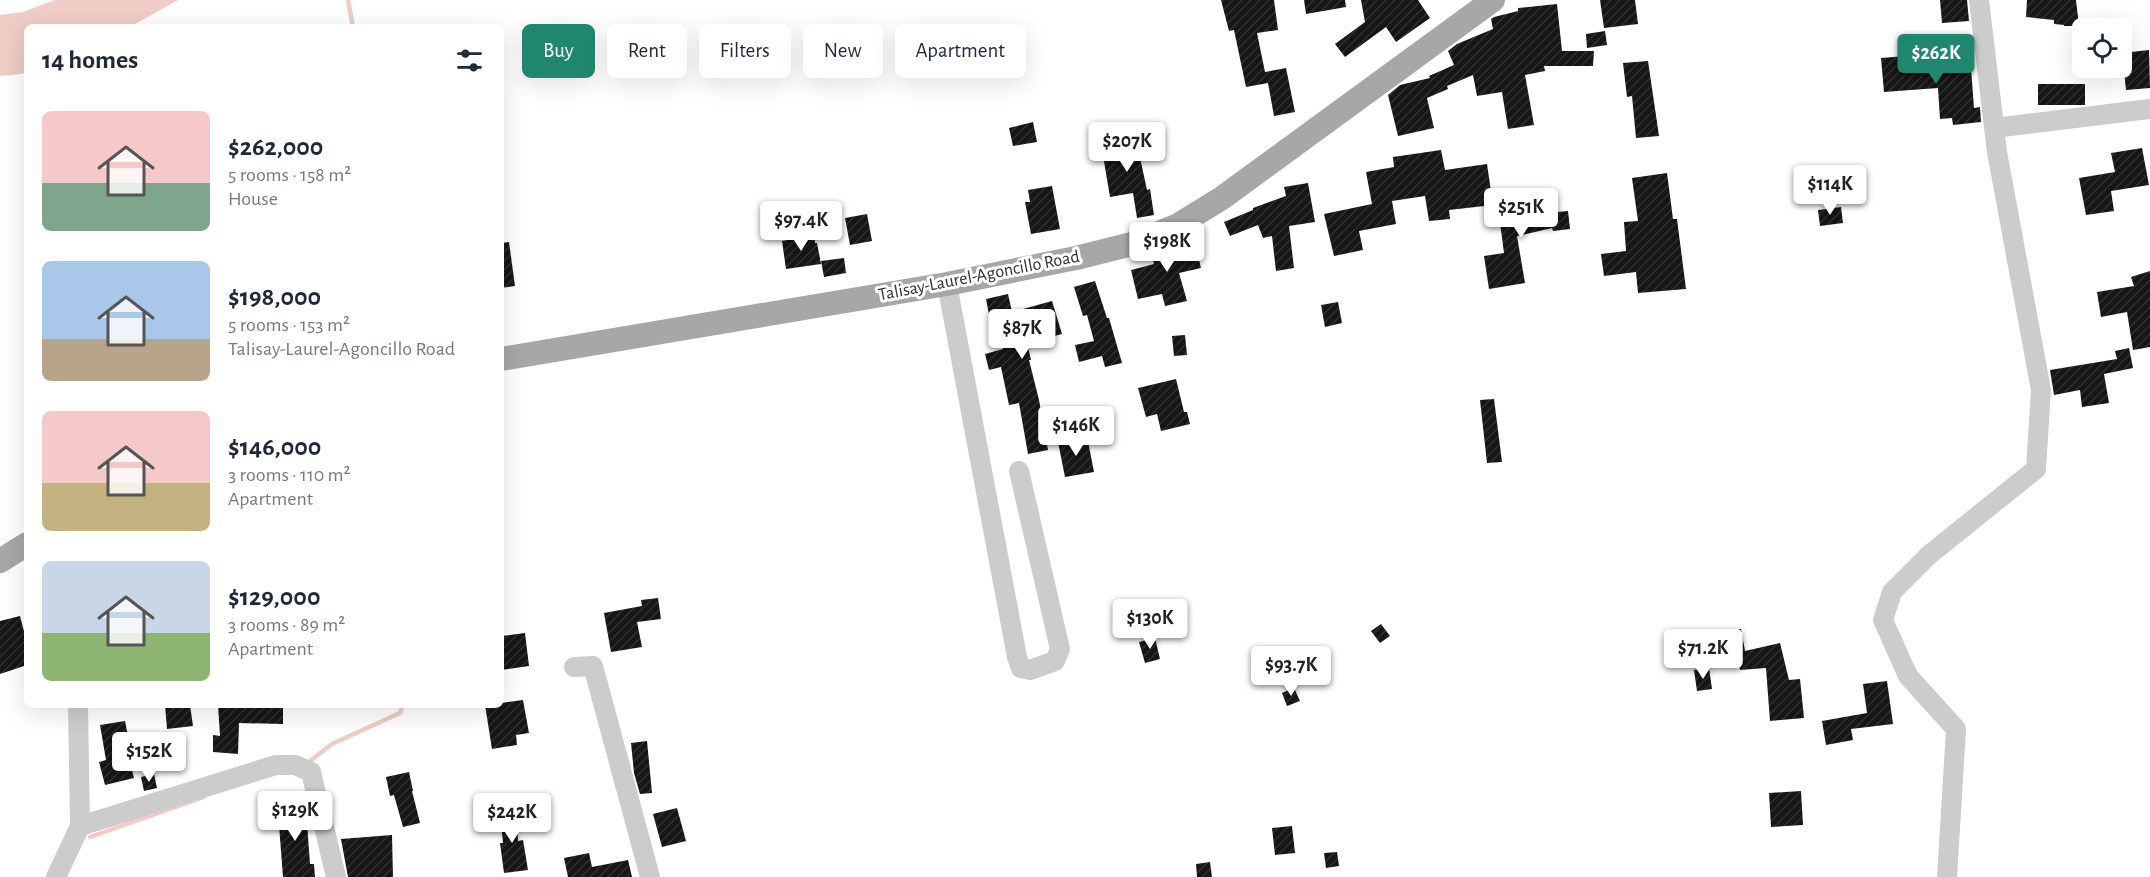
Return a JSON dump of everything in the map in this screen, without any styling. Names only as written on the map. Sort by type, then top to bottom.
[{"type":"main road","name":"Talisay-Laurel-Agoncillo Road","points":[[504,358],[947,284],[1076,258],[1132,244],[1178,225],[1222,198],[1493,0]]},
{"type":"main road","points":[[0,561],[24,546]]},
{"type":"street","points":[[1947,877],[1956,729],[1908,676],[1883,621],[1892,592],[1929,555],[2036,469],[2041,390],[1997,152],[1979,0]]},
{"type":"street","points":[[1994,128],[2150,109]]},
{"type":"street","points":[[947,284],[1017,657],[1021,668],[1030,670],[1055,661],[1060,649],[1019,471]]},
{"type":"street","points":[[574,666],[593,666],[650,877]]},
{"type":"street","points":[[56,877],[80,826],[78,708]]},
{"type":"street","points":[[80,826],[276,765],[296,765],[311,772],[336,877]]},
{"type":"shaded area","points":[[55,0],[178,0],[135,24],[24,24],[24,73],[0,76],[0,15],[23,12]]},
{"type":"building","points":[[1221,0],[1274,0],[1278,30],[1257,33],[1265,72],[1286,68],[1295,112],[1274,116],[1268,83],[1246,87],[1234,30],[1229,31]]},
{"type":"building","points":[[1304,0],[1345,0],[1346,7],[1306,14]]},
{"type":"building","points":[[1361,0],[1418,0],[1430,18],[1396,42],[1386,27],[1345,57],[1335,44],[1365,22]]},
{"type":"building","points":[[1600,0],[1635,0],[1638,24],[1604,28]]},
{"type":"building","points":[[1940,0],[1967,0],[1969,21],[1942,23]]},
{"type":"building","points":[[2027,0],[2076,0],[2078,18],[2072,18],[2072,26],[2054,24],[2054,20],[2026,17]]},
{"type":"building","points":[[1557,4],[1562,51],[1594,51],[1593,66],[1544,66],[1545,71],[1525,75],[1534,125],[1508,129],[1502,92],[1477,96],[1473,75],[1427,98],[1434,128],[1398,136],[1388,95],[1400,85],[1430,78],[1429,76],[1454,65],[1448,51],[1457,44],[1493,29],[1491,19],[1494,17],[1518,11],[1518,8]]},
{"type":"building","points":[[1605,31],[1607,45],[1587,48],[1586,34]]},
{"type":"building","points":[[2149,50],[2150,88],[2126,90],[2125,78],[2132,78],[2132,52]]},
{"type":"building","points":[[1917,55],[1918,72],[1943,71],[1941,57],[1970,55],[1974,108],[1980,107],[1981,122],[1953,125],[1952,118],[1940,119],[1938,88],[1884,92],[1881,58]]},
{"type":"building","points":[[1648,61],[1659,136],[1636,138],[1632,96],[1627,97],[1623,63]]},
{"type":"building","points":[[2038,84],[2085,84],[2085,105],[2038,105]]},
{"type":"building","points":[[1033,122],[1037,142],[1013,146],[1009,128]]},
{"type":"building","points":[[1115,137],[1116,142],[1136,139],[1147,190],[1150,189],[1154,215],[1137,218],[1133,193],[1110,197],[1100,138]]},
{"type":"building","points":[[2142,148],[2149,185],[2111,191],[2114,211],[2086,215],[2079,178],[2115,172],[2111,153]]},
{"type":"building","points":[[1441,150],[1445,170],[1487,164],[1493,205],[1449,210],[1450,219],[1429,221],[1425,196],[1392,201],[1396,224],[1359,231],[1363,250],[1334,256],[1324,214],[1372,204],[1366,172],[1394,167],[1393,157]]},
{"type":"building","points":[[1667,173],[1673,219],[1677,219],[1686,289],[1638,293],[1636,272],[1604,276],[1601,254],[1626,251],[1624,222],[1638,221],[1632,178]]},
{"type":"building","points":[[1308,183],[1315,222],[1289,226],[1294,268],[1276,271],[1272,236],[1263,238],[1258,225],[1230,236],[1224,222],[1286,196],[1284,187]]},
{"type":"building","points":[[1052,186],[1060,229],[1031,234],[1025,202],[1030,202],[1028,190]]},
{"type":"building","points":[[1541,191],[1546,213],[1568,211],[1570,229],[1553,231],[1552,228],[1517,236],[1525,283],[1489,289],[1484,256],[1504,253],[1499,215],[1526,211],[1522,195]]},
{"type":"building","points":[[1841,207],[1843,223],[1820,226],[1818,210]]},
{"type":"building","points":[[867,214],[872,241],[850,245],[845,218]]},
{"type":"building","points":[[814,235],[821,264],[786,269],[782,241]]},
{"type":"building","points":[[1194,239],[1201,268],[1179,273],[1187,301],[1165,306],[1162,294],[1138,299],[1131,270],[1154,264],[1151,252]]},
{"type":"building","points":[[509,242],[515,286],[504,288],[504,243]]},
{"type":"building","points":[[844,258],[846,273],[824,277],[821,261]]},
{"type":"building","points":[[2150,271],[2150,347],[2133,350],[2127,312],[2101,317],[2097,292],[2134,286],[2131,277]]},
{"type":"building","points":[[1095,281],[1122,363],[1105,367],[1102,356],[1079,362],[1075,345],[1094,341],[1087,315],[1083,316],[1074,287]]},
{"type":"building","points":[[1008,294],[1012,312],[1052,301],[1062,334],[1027,343],[1048,450],[1028,454],[1019,403],[1009,405],[1001,367],[989,370],[985,354],[1003,349],[995,324],[991,325],[986,299]]},
{"type":"building","points":[[1338,302],[1342,323],[1325,327],[1321,305]]},
{"type":"building","points":[[1185,335],[1187,355],[1174,356],[1172,336]]},
{"type":"building","points":[[2129,348],[2133,368],[2104,374],[2109,403],[2082,407],[2080,390],[2054,395],[2050,370],[2117,359],[2115,351]]},
{"type":"building","points":[[1176,379],[1184,412],[1187,412],[1190,424],[1161,431],[1157,414],[1146,417],[1138,388]]},
{"type":"building","points":[[1494,399],[1502,462],[1487,463],[1480,400]]},
{"type":"building","points":[[1087,436],[1094,472],[1065,477],[1058,442]]},
{"type":"building","points":[[658,598],[661,619],[637,622],[642,647],[611,652],[604,613],[642,606],[641,600]]},
{"type":"building","points":[[20,616],[24,631],[24,666],[0,674],[0,621]]},
{"type":"building","points":[[1381,624],[1390,636],[1380,643],[1371,631]]},
{"type":"building","points":[[1741,629],[1745,651],[1780,643],[1789,680],[1800,679],[1804,718],[1770,721],[1766,668],[1740,670],[1739,661],[1706,665],[1703,641],[1726,638],[1725,632]]},
{"type":"building","points":[[525,633],[529,666],[504,670],[504,636]]},
{"type":"building","points":[[1155,638],[1160,659],[1145,663],[1139,642]]},
{"type":"building","points":[[1709,668],[1712,689],[1697,691],[1694,670]]},
{"type":"building","points":[[1887,681],[1893,724],[1851,729],[1853,740],[1826,745],[1822,721],[1867,713],[1863,684]]},
{"type":"building","points":[[1294,688],[1300,701],[1287,706],[1282,693]]},
{"type":"building","points":[[523,700],[529,733],[516,735],[517,745],[492,749],[485,708],[504,708],[504,703]]},
{"type":"building","points":[[165,708],[190,708],[193,726],[167,729]]},
{"type":"building","points":[[218,708],[283,708],[283,724],[239,723],[238,754],[213,752],[213,735],[220,736]]},
{"type":"building","points":[[125,721],[130,746],[126,747],[134,778],[105,785],[99,762],[106,760],[100,725]]},
{"type":"building","points":[[647,741],[652,793],[640,794],[634,773],[631,743]]},
{"type":"building","points":[[409,772],[420,823],[403,827],[394,795],[390,796],[386,777]]},
{"type":"building","points":[[154,774],[157,788],[144,791],[141,777]]},
{"type":"building","points":[[1801,791],[1803,825],[1771,827],[1769,793]]},
{"type":"building","points":[[285,795],[301,796],[300,824],[307,823],[310,864],[314,864],[315,877],[283,877],[279,825],[284,825]]},
{"type":"building","points":[[677,808],[686,841],[662,847],[653,814]]},
{"type":"building","points":[[516,809],[518,841],[523,840],[528,870],[504,873],[500,843],[503,843],[500,810]]},
{"type":"building","points":[[1292,826],[1295,853],[1275,855],[1272,828]]},
{"type":"building","points":[[392,835],[393,877],[348,877],[341,839]]},
{"type":"building","points":[[1337,852],[1339,866],[1326,868],[1324,853]]},
{"type":"building","points":[[589,853],[592,867],[628,860],[632,877],[568,877],[564,858]]},
{"type":"building","points":[[1210,862],[1212,877],[1197,877],[1196,864]]},
{"type":"waterway","points":[[348,0],[352,24]]},
{"type":"waterway","points":[[310,761],[332,744],[400,713],[402,708]]},
{"type":"waterway","points":[[90,837],[204,797]]}]
